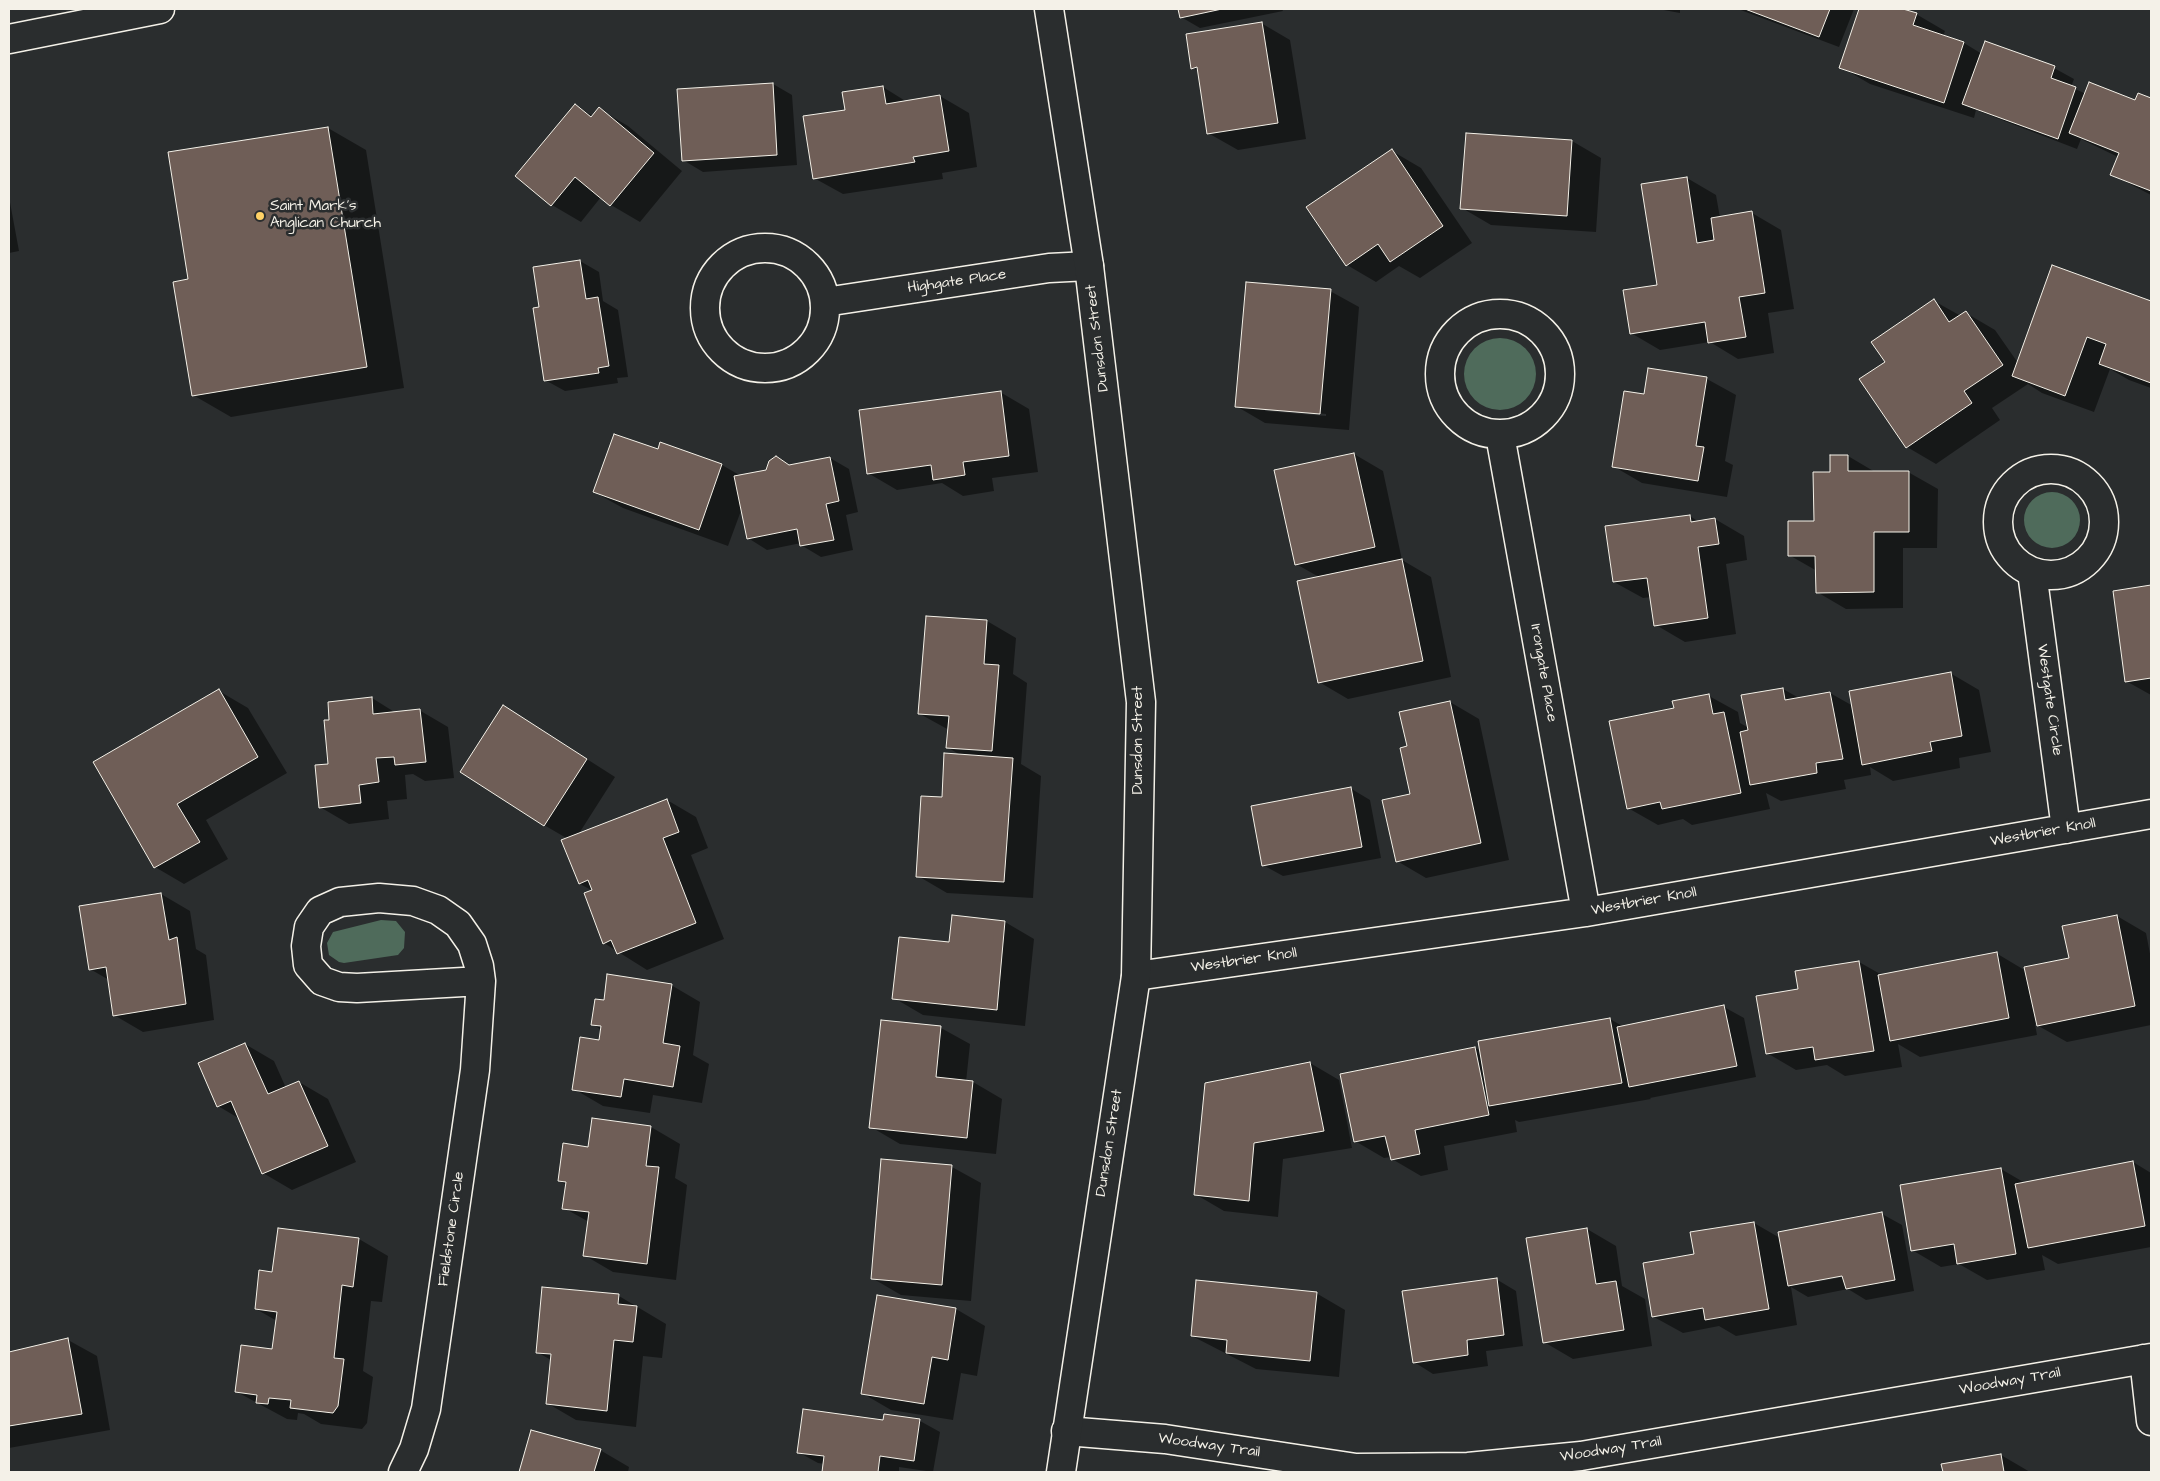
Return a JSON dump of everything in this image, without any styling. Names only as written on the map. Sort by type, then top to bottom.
[{"type":"street","points":[[9,38],[160,9]]},
{"type":"street","name":"Dunsdon Street","points":[[1049,9],[1090,266],[1141,702],[1136,976],[1066,1431],[1062,1472]]},
{"type":"street","points":[[772,248],[798,257],[816,276],[825,302],[822,329],[808,352],[784,366],[758,368],[732,359],[713,340],[705,315],[708,288],[722,265],[746,251],[772,248]]},
{"type":"street","name":"Highgate Place","points":[[825,302],[1049,268],[1090,266]]},
{"type":"street","points":[[1500,314],[1521,317],[1539,327],[1552,344],[1559,363],[1559,384],[1552,404],[1538,420],[1520,431],[1500,435],[1481,432],[1464,423],[1451,410],[1443,393],[1439,374],[1443,355],[1451,338],[1464,325],[1481,316],[1500,314]]},
{"type":"street","name":"Irongate Place","points":[[1500,435],[1586,912]]},
{"type":"street","name":"Westgate Circle","points":[[2032,572],[2066,829]]},
{"type":"street","name":"Westbrier Knoll","points":[[1136,976],[1586,912],[2151,814]]},
{"type":"street","name":"Fieldstone Circle","points":[[403,1472],[414,1449],[426,1409],[475,1070],[481,981],[479,966],[472,944],[458,924],[438,910],[413,901],[379,898],[340,902],[320,911],[309,927],[306,946],[308,965],[322,981],[339,987],[357,988],[481,981]]},
{"type":"street","points":[[2148,1358],[2151,1421]]},
{"type":"street","name":"Woodway Trail","points":[[1066,1431],[1166,1439],[1356,1468],[1582,1464],[2148,1358]]},
{"type":"green space","points":[[1500,338],[1520,344],[1530,354],[1536,374],[1530,394],[1520,404],[1500,410],[1480,404],[1470,394],[1464,374],[1470,354],[1480,344]]},
{"type":"green space","points":[[2047,492],[2057,492],[2072,500],[2078,509],[2080,520],[2078,531],[2072,540],[2057,548],[2047,548],[2036,543],[2029,536],[2024,525],[2024,515],[2029,504],[2036,497]]},
{"type":"green space","points":[[381,920],[396,921],[405,932],[404,948],[398,955],[344,963],[329,955],[327,943],[333,932]]},
{"type":"building","points":[[1178,9],[1222,9],[1180,18]]},
{"type":"building","points":[[1745,9],[1830,9],[1819,37]]},
{"type":"building","points":[[1859,9],[1903,9],[1917,13],[1913,25],[1964,42],[1944,103],[1839,68]]},
{"type":"building","points":[[1262,22],[1278,123],[1207,134],[1197,67],[1191,69],[1186,34]]},
{"type":"building","points":[[1985,41],[2055,66],[2051,78],[2076,87],[2058,139],[1962,104]]},
{"type":"building","points":[[2089,82],[2135,100],[2138,93],[2151,98],[2151,191],[2110,175],[2119,153],[2069,133]]},
{"type":"building","points":[[773,83],[777,155],[682,161],[677,89]]},
{"type":"building","points":[[883,86],[886,104],[940,95],[949,151],[913,157],[915,162],[813,179],[803,116],[845,110],[842,92]]},
{"type":"building","points":[[575,104],[591,117],[599,107],[654,153],[610,206],[575,177],[551,206],[515,176]]},
{"type":"building","name":"Saint Mark's Anglican Church","points":[[328,127],[367,367],[192,396],[173,282],[188,279],[168,152]]},
{"type":"building","points":[[1466,133],[1572,140],[1567,216],[1460,209]]},
{"type":"building","points":[[1392,149],[1443,226],[1390,262],[1378,244],[1346,266],[1306,207]]},
{"type":"building","points":[[1687,177],[1697,243],[1714,240],[1711,218],[1752,211],[1765,293],[1739,297],[1746,337],[1708,343],[1705,322],[1630,334],[1623,290],[1657,285],[1641,184]]},
{"type":"building","points":[[580,260],[586,299],[598,297],[609,366],[598,368],[599,373],[544,381],[533,308],[539,307],[533,267]]},
{"type":"building","points":[[2052,265],[2151,301],[2151,383],[2099,364],[2106,344],[2087,337],[2065,396],[2012,376]]},
{"type":"building","points":[[1246,282],[1331,289],[1320,414],[1235,407]]},
{"type":"building","points":[[1934,299],[1949,322],[1966,311],[2003,365],[1964,391],[1972,403],[1906,448],[1859,379],[1885,362],[1871,342]]},
{"type":"building","points":[[1648,368],[1707,377],[1696,446],[1704,447],[1698,481],[1612,467],[1624,391],[1644,394]]},
{"type":"building","points":[[1001,391],[1009,456],[963,462],[965,475],[933,480],[931,465],[867,474],[859,410]]},
{"type":"building","points":[[614,434],[658,449],[660,442],[722,464],[699,530],[593,492]]},
{"type":"building","points":[[1354,453],[1375,547],[1295,565],[1274,470]]},
{"type":"building","points":[[1830,455],[1848,455],[1848,471],[1909,471],[1909,532],[1874,532],[1874,592],[1816,593],[1815,556],[1788,556],[1788,521],[1814,521],[1813,472],[1830,472]]},
{"type":"building","points":[[776,456],[789,465],[830,457],[839,501],[826,504],[834,540],[800,546],[797,529],[747,539],[734,476],[766,470],[769,461]]},
{"type":"building","points":[[1690,515],[1691,522],[1715,518],[1719,544],[1698,547],[1708,618],[1654,626],[1647,578],[1613,582],[1605,526]]},
{"type":"building","points":[[1402,559],[1423,661],[1318,683],[1297,581]]},
{"type":"building","points":[[2151,585],[2151,678],[2125,682],[2113,591]]},
{"type":"building","points":[[926,616],[987,620],[984,664],[999,665],[992,751],[946,748],[949,716],[918,714]]},
{"type":"building","points":[[1951,672],[1962,736],[1930,742],[1932,751],[1862,765],[1849,691]]},
{"type":"building","points":[[1783,688],[1785,700],[1830,692],[1843,759],[1816,763],[1817,773],[1750,785],[1740,732],[1748,730],[1741,695]]},
{"type":"building","points":[[219,689],[258,757],[177,804],[200,842],[154,868],[93,762]]},
{"type":"building","points":[[1709,694],[1713,714],[1724,712],[1741,793],[1662,809],[1660,802],[1627,809],[1609,721],[1674,708],[1672,701]]},
{"type":"building","points":[[372,697],[373,714],[420,709],[426,762],[395,765],[394,757],[376,758],[379,782],[359,785],[361,803],[319,808],[315,765],[328,764],[324,720],[329,720],[328,702]]},
{"type":"building","points":[[1450,701],[1481,843],[1396,862],[1382,800],[1410,794],[1400,748],[1407,746],[1399,712]]},
{"type":"building","points":[[503,705],[587,759],[544,826],[460,772]]},
{"type":"building","points":[[944,753],[1013,758],[1004,882],[916,877],[921,796],[942,797]]},
{"type":"building","points":[[1351,787],[1362,847],[1262,866],[1251,806]]},
{"type":"building","points":[[667,799],[679,832],[663,838],[696,923],[617,954],[611,940],[603,944],[584,893],[592,890],[588,880],[579,884],[561,840]]},
{"type":"building","points":[[161,893],[169,940],[177,937],[186,1004],[113,1016],[106,967],[89,970],[79,906]]},
{"type":"building","points":[[952,915],[1005,921],[997,1010],[892,999],[899,937],[949,942]]},
{"type":"building","points":[[2117,915],[2135,1006],[2037,1026],[2024,967],[2069,958],[2062,926]]},
{"type":"building","points":[[1997,952],[2009,1018],[1890,1041],[1878,975]]},
{"type":"building","points":[[1859,961],[1874,1051],[1815,1060],[1813,1047],[1766,1054],[1756,996],[1798,989],[1795,971]]},
{"type":"building","points":[[607,974],[672,984],[663,1043],[680,1046],[673,1087],[624,1079],[621,1097],[572,1090],[580,1037],[599,1040],[601,1026],[591,1025],[595,999],[604,1000]]},
{"type":"building","points":[[1724,1005],[1737,1066],[1629,1087],[1617,1027]]},
{"type":"building","points":[[1610,1018],[1622,1083],[1489,1106],[1478,1041]]},
{"type":"building","points":[[881,1020],[941,1026],[936,1077],[973,1081],[967,1138],[869,1128]]},
{"type":"building","points":[[245,1043],[268,1094],[299,1081],[328,1146],[262,1174],[231,1101],[217,1107],[198,1063]]},
{"type":"building","points":[[1475,1047],[1489,1115],[1415,1130],[1420,1154],[1391,1160],[1385,1136],[1354,1142],[1340,1074]]},
{"type":"building","points":[[1310,1062],[1324,1131],[1254,1143],[1249,1201],[1194,1195],[1205,1083]]},
{"type":"building","points":[[592,1118],[651,1126],[646,1166],[659,1167],[647,1264],[583,1256],[589,1212],[562,1209],[566,1182],[558,1181],[563,1143],[588,1147]]},
{"type":"building","points":[[881,1159],[952,1165],[942,1285],[871,1279]]},
{"type":"building","points":[[2133,1161],[2145,1226],[2028,1248],[2015,1184]]},
{"type":"building","points":[[2001,1168],[2016,1254],[1957,1264],[1954,1244],[1911,1251],[1900,1185]]},
{"type":"building","points":[[1882,1212],[1895,1280],[1846,1289],[1842,1276],[1788,1286],[1778,1232]]},
{"type":"building","points":[[1754,1222],[1769,1309],[1705,1320],[1703,1308],[1652,1317],[1643,1263],[1694,1254],[1690,1232]]},
{"type":"building","points":[[278,1228],[359,1238],[353,1287],[342,1285],[334,1358],[344,1359],[338,1406],[333,1413],[290,1408],[291,1400],[269,1398],[268,1404],[256,1403],[257,1395],[235,1392],[241,1345],[272,1349],[277,1312],[255,1309],[259,1270],[272,1272]]},
{"type":"building","points":[[1587,1228],[1596,1284],[1616,1281],[1624,1330],[1543,1343],[1526,1238]]},
{"type":"building","points":[[1497,1278],[1504,1335],[1467,1340],[1468,1355],[1413,1363],[1402,1291]]},
{"type":"building","points":[[1196,1280],[1317,1292],[1310,1361],[1226,1353],[1227,1340],[1191,1336]]},
{"type":"building","points":[[542,1287],[619,1294],[618,1304],[637,1306],[633,1342],[614,1340],[607,1411],[546,1404],[551,1354],[536,1353]]},
{"type":"building","points":[[877,1295],[956,1308],[948,1360],[932,1357],[924,1404],[861,1394]]},
{"type":"building","points":[[68,1338],[82,1414],[9,1426],[9,1352]]},
{"type":"building","points":[[803,1409],[883,1420],[884,1414],[920,1419],[914,1461],[880,1456],[878,1472],[822,1472],[824,1456],[797,1453]]},
{"type":"building","points":[[531,1430],[601,1449],[594,1472],[519,1472]]},
{"type":"building","points":[[2001,1454],[2004,1472],[1943,1472],[1941,1464]]},
{"type":"place","name":"Saint Mark's Anglican Church","points":[[260,216]]}]
